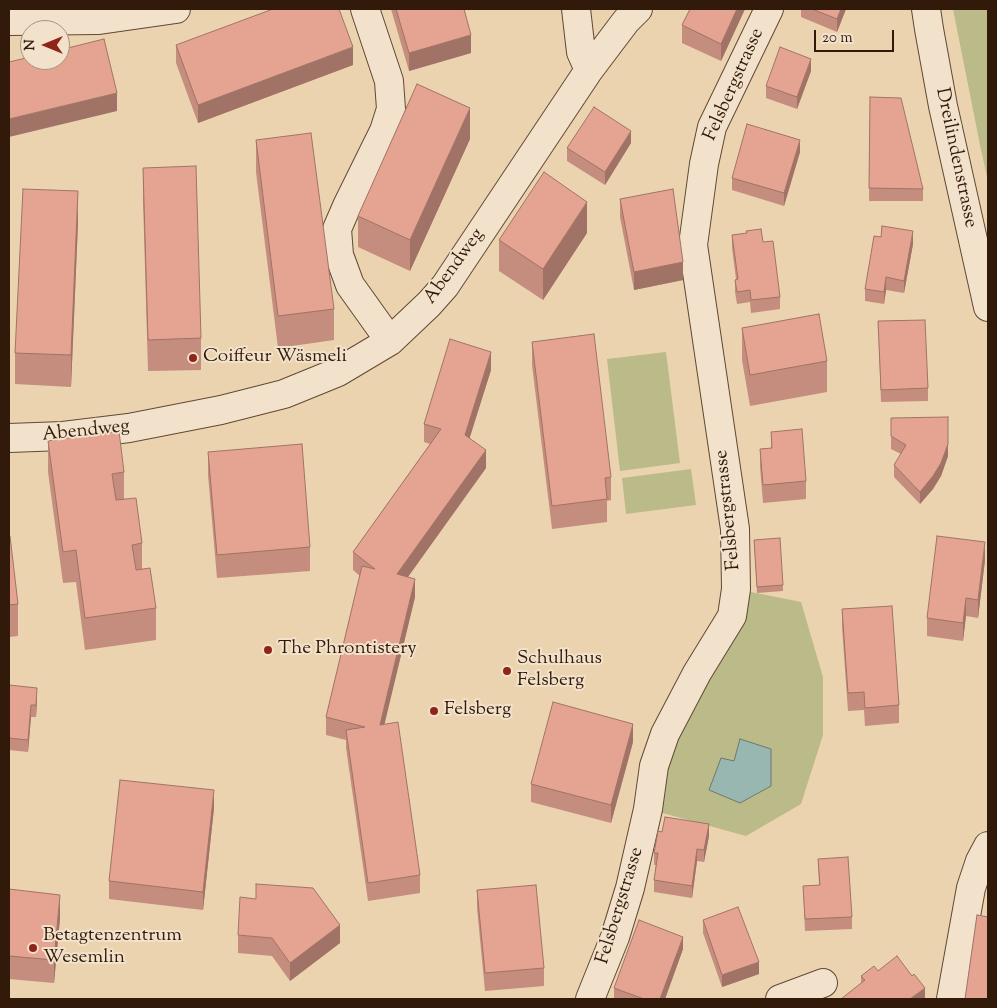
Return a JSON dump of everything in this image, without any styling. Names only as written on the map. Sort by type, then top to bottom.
[{"type":"street","points":[[9,21],[100,20],[176,9]]},
{"type":"street","points":[[365,9],[389,81],[391,109],[384,132],[337,229],[339,255],[350,285],[390,341]]},
{"type":"street","points":[[576,9],[581,52],[589,70]]},
{"type":"street","name":"Abendweg","points":[[9,438],[63,436],[129,428],[230,408],[284,394],[338,372],[390,341],[430,304],[445,286],[589,70],[626,21],[638,9]]},
{"type":"street","name":"Felsbergstrasse","points":[[590,999],[616,937],[630,888],[648,809],[654,766],[665,734],[697,673],[732,616],[736,589],[735,529],[693,244],[701,180],[712,128],[769,9]]},
{"type":"street","name":"Dreilindenstrasse","points":[[926,9],[943,106],[988,307]]},
{"type":"street","points":[[951,999],[970,888],[988,846]]},
{"type":"street","points":[[780,999],[823,983]]},
{"type":"green space","points":[[953,9],[988,9],[988,181],[980,145]]},
{"type":"green space","points":[[666,352],[680,463],[620,471],[607,359]]},
{"type":"green space","points":[[691,469],[696,505],[626,514],[622,478]]},
{"type":"green space","points":[[736,589],[801,602],[823,677],[823,735],[801,804],[746,836],[648,809]]},
{"type":"water","points":[[740,739],[771,749],[771,786],[740,803],[709,790],[721,758],[734,761]]},
{"type":"building","points":[[273,9],[339,9],[353,47],[198,105],[176,45]]},
{"type":"building","points":[[396,9],[464,9],[471,35],[409,53]]},
{"type":"building","points":[[690,9],[737,9],[721,44],[682,25]]},
{"type":"building","points":[[812,9],[841,9],[837,19]]},
{"type":"building","points":[[104,39],[117,93],[9,119],[9,62],[20,59],[20,70],[70,70],[70,48]]},
{"type":"building","points":[[780,47],[811,59],[797,97],[766,86]]},
{"type":"building","points":[[417,84],[470,108],[410,240],[358,216]]},
{"type":"building","points":[[870,97],[901,98],[923,189],[869,188]]},
{"type":"building","points":[[594,107],[631,131],[605,172],[567,148]]},
{"type":"building","points":[[747,124],[800,140],[784,193],[732,178]]},
{"type":"building","points":[[311,133],[334,309],[278,316],[256,140]]},
{"type":"building","points":[[196,166],[201,338],[148,340],[143,168]]},
{"type":"building","points":[[544,172],[587,202],[543,269],[499,240]]},
{"type":"building","points":[[23,189],[78,191],[71,355],[15,353]]},
{"type":"building","points":[[673,189],[683,262],[634,272],[620,199]]},
{"type":"building","points":[[882,226],[913,231],[904,281],[886,277],[884,292],[865,289],[874,236],[881,237]]},
{"type":"building","points":[[761,229],[763,242],[773,241],[780,297],[751,300],[750,290],[737,292],[735,280],[738,279],[732,235]]},
{"type":"building","points":[[819,314],[827,361],[750,375],[742,328]]},
{"type":"building","points":[[925,320],[928,388],[881,390],[878,321]]},
{"type":"building","points":[[594,334],[611,477],[605,478],[607,499],[552,506],[532,342]]},
{"type":"building","points":[[450,339],[491,352],[465,435],[486,450],[397,574],[415,579],[380,725],[398,722],[420,875],[368,883],[346,730],[365,727],[326,717],[362,566],[375,569],[353,552],[441,429],[424,424]]},
{"type":"building","points":[[948,417],[948,444],[941,463],[920,492],[894,465],[906,445],[891,436],[891,418]]},
{"type":"building","points":[[802,429],[806,481],[763,485],[760,449],[772,448],[771,432]]},
{"type":"building","points":[[119,431],[124,472],[112,474],[116,500],[136,498],[142,543],[132,545],[136,570],[150,568],[156,608],[85,618],[76,550],[63,552],[48,441]]},
{"type":"building","points":[[302,444],[310,547],[217,555],[208,452]]},
{"type":"building","points":[[9,536],[18,604],[9,605]]},
{"type":"building","points":[[937,536],[985,542],[978,600],[966,598],[963,623],[927,618]]},
{"type":"building","points":[[780,538],[783,585],[757,587],[754,540]]},
{"type":"building","points":[[892,606],[899,705],[865,708],[864,692],[848,693],[842,609]]},
{"type":"building","points":[[9,685],[37,688],[36,705],[31,705],[28,740],[9,738]]},
{"type":"building","points":[[553,702],[633,724],[611,805],[531,784]]},
{"type":"building","points":[[120,780],[214,790],[203,892],[109,881]]},
{"type":"building","points":[[665,817],[709,824],[704,850],[697,849],[692,886],[654,880],[658,853],[654,853],[658,831],[662,832]]},
{"type":"building","points":[[848,857],[852,917],[805,919],[803,886],[820,885],[818,859]]},
{"type":"building","points":[[256,884],[313,888],[340,925],[290,963],[272,938],[238,935],[240,897],[256,899]]},
{"type":"building","points":[[536,885],[544,968],[485,973],[477,890]]},
{"type":"building","name":"Betagtenzentrum Wesemlin","points":[[9,889],[60,895],[54,960],[9,956]]},
{"type":"building","points":[[738,907],[759,962],[722,975],[703,920]]},
{"type":"building","points":[[977,915],[988,917],[988,999],[965,999]]},
{"type":"building","points":[[639,920],[683,937],[660,999],[644,999],[614,988]]},
{"type":"building","points":[[897,956],[912,976],[914,974],[925,988],[910,999],[841,999],[865,980],[861,976],[874,966],[878,971]]},
{"type":"place","name":"Coiffeur Wäsmeli","points":[[193,358]]},
{"type":"place","name":"The Phrontistery","points":[[268,650]]},
{"type":"place","name":"Schulhaus Felsberg","points":[[507,671]]},
{"type":"place","name":"Felsberg","points":[[434,711]]},
{"type":"place","name":"Betagtenzentrum Wesemlin","points":[[33,948]]}]
